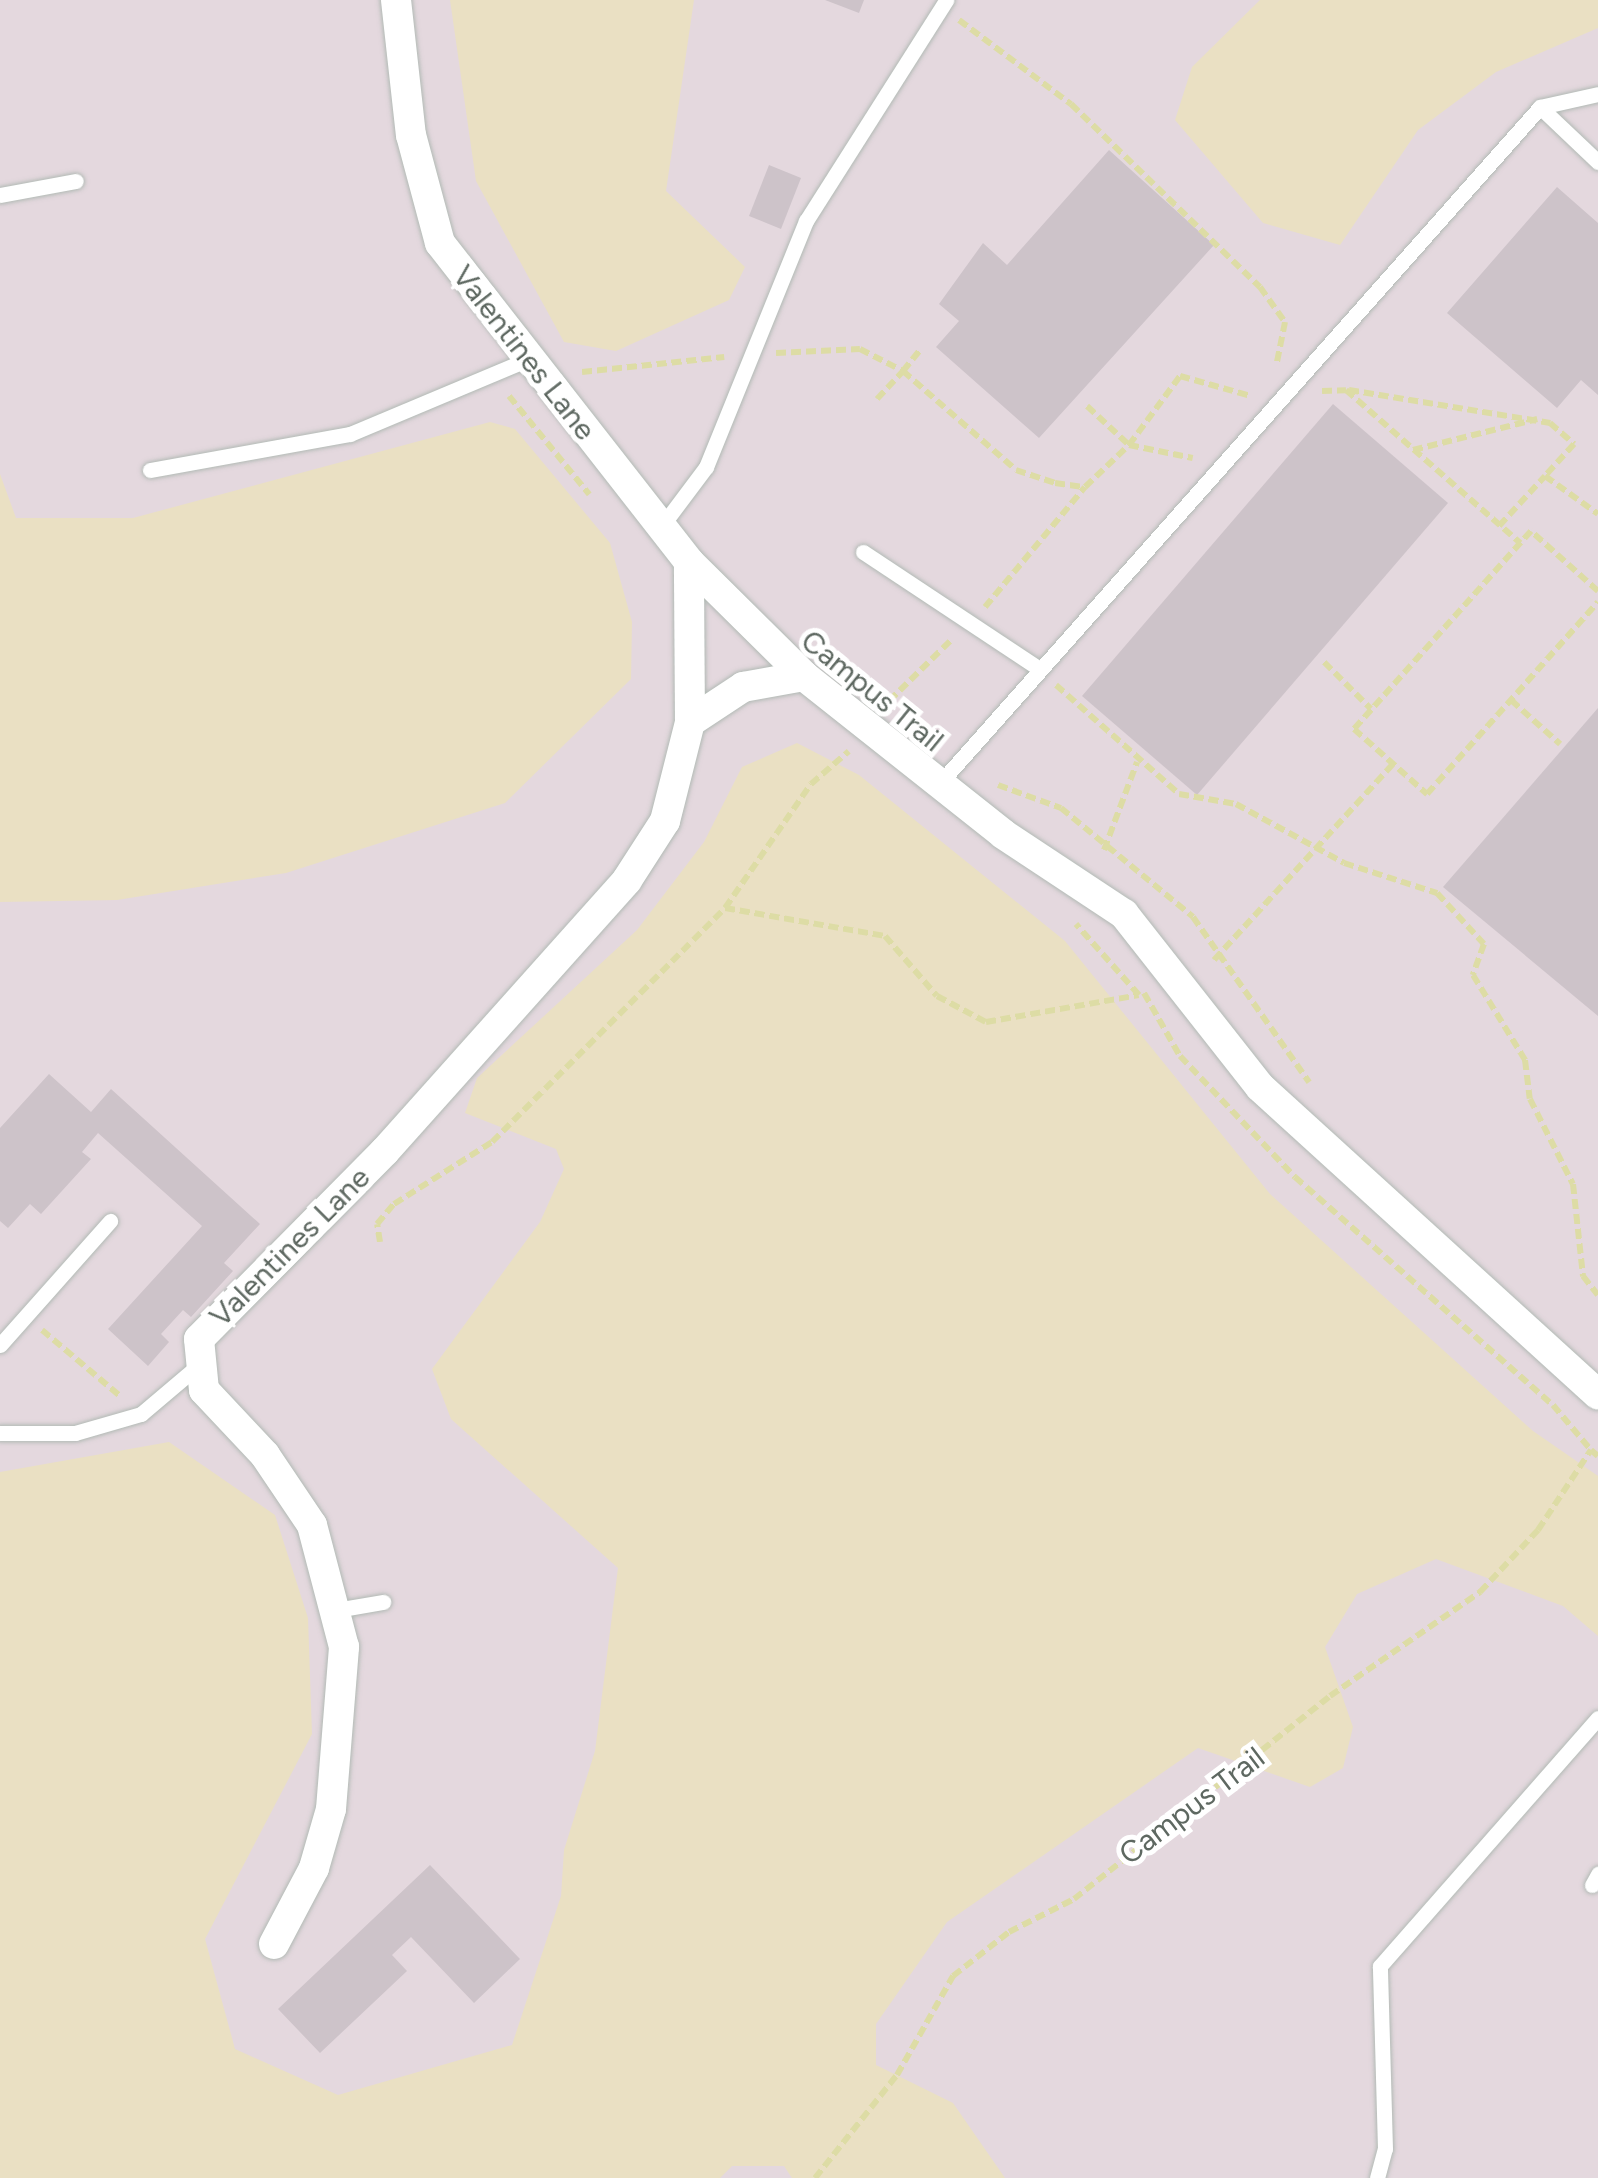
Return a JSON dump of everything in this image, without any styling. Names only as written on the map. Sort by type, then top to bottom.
[{"type":"street","name":"Valentines Lane","points":[[396,0],[426,202],[471,291],[689,562],[804,676],[950,772],[1124,914],[1179,976],[1260,1087],[1598,1395]]},
{"type":"street","name":"Valentines Lane","points":[[274,1944],[314,1868],[331,1809],[343,1715],[336,1610],[299,1498],[204,1390],[200,1338],[385,1151],[627,880],[665,821],[690,722],[689,562]]},
{"type":"street","points":[[690,722],[743,687],[804,676]]},
{"type":"lane","points":[[662,528],[706,467],[806,220],[944,4]]},
{"type":"lane","points":[[950,772],[1540,108],[1598,94]]},
{"type":"lane","points":[[1540,108],[1598,162]]},
{"type":"lane","points":[[0,194],[76,181]]},
{"type":"lane","points":[[150,470],[350,434],[526,360]]},
{"type":"lane","points":[[863,552],[1040,670]]},
{"type":"lane","points":[[0,1346],[110,1221]]},
{"type":"lane","points":[[0,1433],[75,1432],[140,1414],[202,1362]]},
{"type":"lane","points":[[336,1610],[383,1602]]},
{"type":"lane","points":[[1377,2178],[1385,2149],[1380,1966],[1598,1718]]},
{"type":"path","points":[[944,4],[1071,104],[1260,287],[1285,322],[1268,375]]},
{"type":"path","points":[[562,376],[752,355],[860,349],[902,371],[1016,470],[1085,487]]},
{"type":"path","points":[[877,399],[921,349]]},
{"type":"path","points":[[1034,559],[1085,487],[1129,445],[1180,376],[1251,396],[1346,390],[1538,419],[1574,444],[1499,526]]},
{"type":"path","points":[[1243,407],[1260,386]]},
{"type":"path","points":[[1346,390],[1520,544]]},
{"type":"path","points":[[1087,406],[1129,445],[1165,458],[1204,449]]},
{"type":"path","points":[[1412,450],[1538,419]]},
{"type":"path","points":[[1546,476],[1598,514]]},
{"type":"path","points":[[1598,590],[1530,531],[1354,729],[1427,794],[1598,602]]},
{"type":"path","points":[[1324,662],[1371,710]]},
{"type":"path","points":[[1040,670],[1137,762],[1179,794],[1236,804],[1315,850],[1437,893],[1484,944],[1472,975],[1525,1060],[1530,1099],[1574,1184],[1583,1276],[1598,1294]]},
{"type":"path","name":"Campus Trail","points":[[875,698],[897,716]]},
{"type":"path","points":[[1511,700],[1560,744]]},
{"type":"path","name":"Campus Trail","points":[[840,739],[867,759]]},
{"type":"path","name":"Campus Trail","points":[[380,1242],[377,1224],[394,1204],[492,1142],[725,908],[811,784],[852,748]]},
{"type":"path","points":[[1104,851],[1137,762]]},
{"type":"path","points":[[725,908],[885,936],[937,996],[986,1022],[1140,995],[1216,959],[1393,764]]},
{"type":"path","name":"Campus Trail","points":[[950,772],[1061,808],[1104,851],[1193,917],[1216,959]]},
{"type":"path","name":"Campus Trail","points":[[815,2178],[898,2074],[953,1976],[1008,1932],[1074,1899],[1330,1696],[1480,1592],[1538,1530],[1595,1453],[1554,1405],[1296,1177],[1180,1056],[1140,995],[1068,915]]},
{"type":"path","points":[[28,1313],[140,1414]]},
{"type":"shaded area","points":[[0,0],[1598,0],[1598,2178],[0,2178]]},
{"type":"shaded area","points":[[450,0],[694,0],[666,191],[745,267],[729,300],[616,351],[564,342],[476,181]]},
{"type":"shaded area","points":[[1260,0],[1598,0],[1598,28],[1496,72],[1418,130],[1340,245],[1263,223],[1175,120],[1192,67]]},
{"type":"shaded area","points":[[490,422],[515,429],[610,543],[632,622],[631,679],[505,803],[286,873],[117,900],[0,902],[0,474],[16,518],[133,518]]},
{"type":"shaded area","points":[[797,743],[859,775],[1065,941],[1270,1194],[1533,1431],[1598,1476],[1598,1636],[1563,1606],[1436,1559],[1357,1594],[1325,1647],[1353,1727],[1343,1768],[1310,1787],[1198,1748],[947,1922],[876,2024],[876,2065],[953,2103],[1005,2178],[792,2178],[784,2166],[732,2166],[720,2178],[0,2178],[0,1472],[169,1442],[275,1515],[308,1618],[312,1734],[205,1939],[235,2049],[338,2095],[512,2045],[561,1896],[564,1850],[595,1751],[618,1568],[451,1419],[432,1369],[540,1222],[564,1169],[556,1149],[465,1113],[477,1078],[637,930],[704,842],[742,767]]},
{"type":"building","points":[[825,0],[864,0],[859,13]]},
{"type":"building","points":[[1109,150],[1214,245],[1039,438],[936,347],[959,321],[939,304],[983,243],[1007,265]]},
{"type":"building","points":[[769,165],[801,178],[781,229],[749,216]]},
{"type":"building","points":[[1557,187],[1598,223],[1598,395],[1581,380],[1557,408],[1447,313]]},
{"type":"building","points":[[1333,404],[1448,503],[1197,795],[1082,696]]},
{"type":"building","points":[[1598,708],[1598,1016],[1443,887]]},
{"type":"building","points":[[49,1074],[91,1112],[111,1089],[260,1224],[224,1263],[233,1271],[191,1317],[183,1310],[161,1334],[169,1342],[148,1366],[108,1329],[202,1226],[98,1133],[82,1152],[91,1159],[41,1214],[30,1204],[8,1228],[0,1221],[0,1128]]},
{"type":"building","points":[[430,1865],[520,1959],[474,2003],[411,1937],[392,1955],[407,1971],[320,2053],[278,2009]]}]
